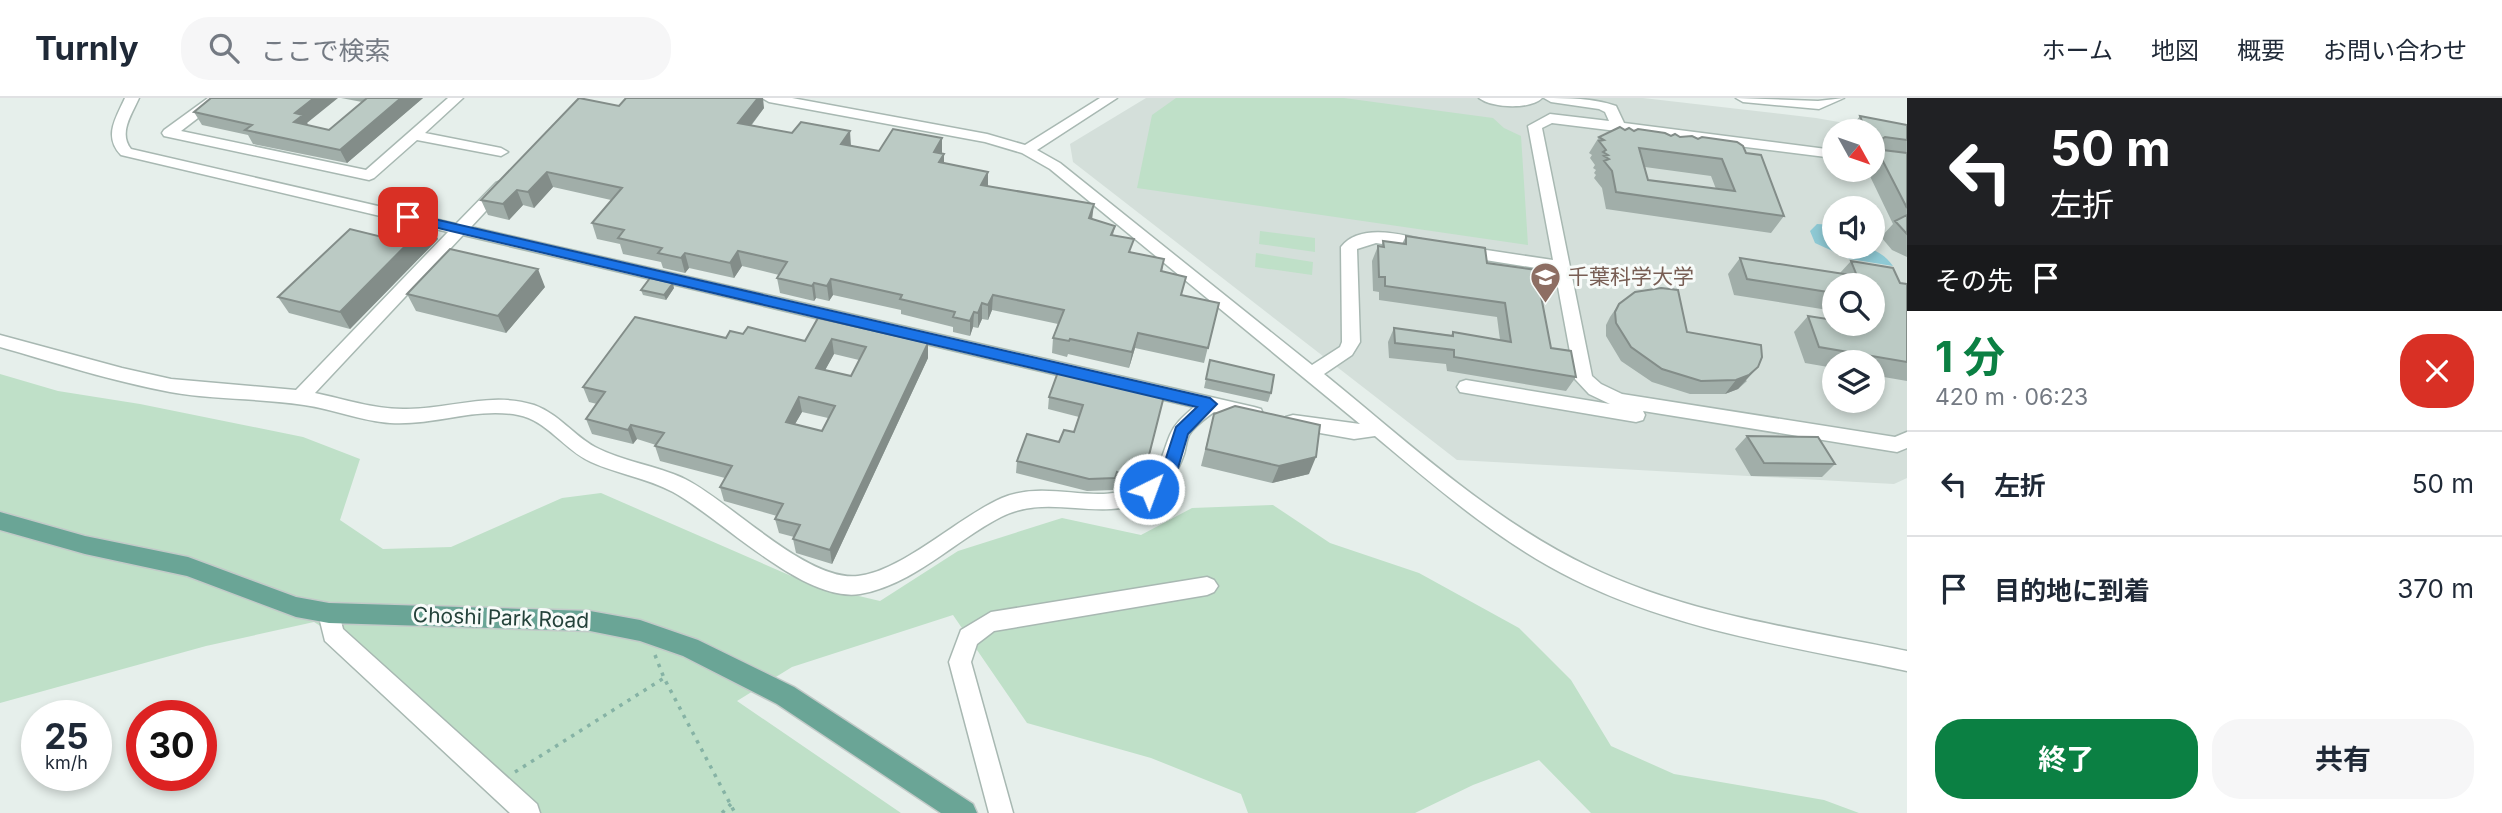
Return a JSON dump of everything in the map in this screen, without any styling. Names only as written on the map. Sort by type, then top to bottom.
[{"type":"main road","name":"Choshi Park Road","points":[[0,521],[85,545],[188,567],[296,607],[329,613],[590,621],[625,625],[663,636],[716,659],[782,694],[964,813]]},
{"type":"street","points":[[132,98],[116,137],[119,146],[126,152],[1322,429],[1354,432],[1379,428]]},
{"type":"street","points":[[217,98],[169,133],[369,175],[456,98]]},
{"type":"street","points":[[769,98],[987,138],[1027,150],[1055,166],[1311,374],[1520,538],[1581,573],[1629,594],[1684,612],[1907,661]]},
{"type":"street","points":[[1027,150],[1110,98]]},
{"type":"street","points":[[1486,98],[1526,103],[1535,98]]},
{"type":"street","points":[[1551,98],[1602,104],[1611,108],[1618,126]]},
{"type":"street","points":[[1743,98],[1819,104],[1837,98]]},
{"type":"street","points":[[1822,152],[1550,118],[1535,126],[1584,379],[1606,395],[1619,400],[1896,445],[1907,439]]},
{"type":"street","points":[[414,135],[501,152]]},
{"type":"street","points":[[300,397],[512,175]]},
{"type":"street","points":[[1311,374],[1346,351],[1351,342],[1349,247],[1360,239],[1370,237],[1562,267]]},
{"type":"street","points":[[0,341],[117,373],[194,389],[300,397],[389,416],[416,416],[493,404],[544,414],[578,446],[605,460],[679,485],[718,509],[788,561],[822,581],[854,586],[891,575],[971,523],[1015,501],[1046,495],[1119,503],[1149,489],[1172,463],[1181,431],[1210,404]]},
{"type":"street","points":[[1465,387],[1648,417]]},
{"type":"street","points":[[1001,813],[960,662],[964,642],[975,630],[991,622],[1014,616],[1207,586]]},
{"type":"street","points":[[329,613],[333,634],[528,813]]},
{"type":"path","points":[[663,636],[654,657],[735,813]]},
{"type":"path","points":[[511,775],[664,678]]},
{"type":"path","points":[[722,813],[731,804]]},
{"type":"shaded area","name":"千葉科学大学","points":[[1146,98],[1643,98],[1816,118],[1822,119],[1822,182],[1885,182],[1885,130],[1907,134],[1907,478],[1894,484],[1457,460],[1073,162],[1070,144]]},
{"type":"green space","points":[[1176,98],[1344,98],[1493,118],[1504,128],[1521,136],[1528,245],[1137,188],[1152,115]]},
{"type":"green space","points":[[1260,231],[1315,238],[1315,252],[1259,244]]},
{"type":"green space","points":[[1256,253],[1313,262],[1312,275],[1255,267]]},
{"type":"green space","points":[[0,374],[58,391],[140,404],[303,437],[360,459],[340,520],[383,549],[451,547],[562,498],[601,493],[812,585],[880,601],[958,551],[1062,518],[1141,535],[1192,508],[1273,505],[1330,543],[1419,573],[1519,628],[1571,680],[1611,746],[1674,774],[1824,800],[1859,813],[1591,813],[1539,760],[1473,785],[1415,813],[1248,813],[1241,794],[1151,758],[1027,723],[953,615],[792,667],[737,701],[901,813],[533,813],[346,642],[314,622],[206,646],[0,703]]},
{"type":"water","points":[[1817,224],[1822,224],[1822,246],[1815,243],[1810,231]]},
{"type":"water","points":[[1885,258],[1893,266],[1850,259]]},
{"type":"building","points":[[211,98],[314,98],[295,113],[303,115],[294,122],[329,130],[367,98],[401,98],[340,150],[245,130],[252,125],[194,112]]},
{"type":"building","points":[[579,98],[619,106],[626,98],[758,98],[738,123],[792,133],[801,122],[850,131],[841,144],[879,151],[893,129],[942,138],[934,152],[944,154],[939,162],[988,172],[981,185],[1094,204],[1089,218],[1115,226],[1111,235],[1134,239],[1129,252],[1164,259],[1161,271],[1186,277],[1181,295],[1219,303],[1208,348],[1138,333],[1132,352],[1053,338],[1064,310],[993,295],[988,305],[982,303],[978,313],[974,312],[970,321],[953,317],[955,312],[900,299],[902,295],[831,279],[827,286],[814,283],[812,286],[777,278],[787,262],[738,251],[730,263],[685,253],[681,258],[658,253],[662,248],[618,238],[624,230],[592,223],[622,188],[547,172],[528,192],[517,190],[503,204],[481,200]]},
{"type":"building","points":[[1885,121],[1907,125],[1907,140],[1885,137]]},
{"type":"building","points":[[1620,127],[1671,136],[1675,134],[1680,137],[1737,142],[1743,146],[1746,153],[1761,155],[1784,216],[1616,192],[1612,171],[1604,161],[1609,159],[1604,156],[1608,155],[1603,152],[1606,150],[1599,141],[1604,140],[1599,137]],"holes":[[[1639,148],[1722,159],[1735,191],[1648,180]]]},
{"type":"building","points":[[1885,150],[1907,153],[1907,208],[1885,165]]},
{"type":"building","points":[[1907,215],[1907,234],[1895,221]]},
{"type":"building","points":[[403,216],[429,222],[340,312],[278,297],[350,229],[382,237]]},
{"type":"building","points":[[1406,236],[1485,248],[1487,263],[1536,270],[1551,348],[1571,351],[1576,377],[1454,357],[1454,350],[1395,343],[1394,328],[1453,336],[1453,332],[1511,342],[1505,303],[1385,286],[1385,277],[1379,277],[1378,246],[1384,247],[1383,241],[1406,244]]},
{"type":"building","points":[[450,249],[538,269],[498,316],[407,294]]},
{"type":"building","points":[[1740,258],[1838,273],[1822,273],[1822,291],[1747,279]]},
{"type":"building","points":[[1851,261],[1893,268],[1900,283],[1907,284],[1907,362],[1885,358],[1885,350],[1837,350],[1819,347],[1808,316],[1822,318],[1822,336],[1885,336],[1885,273],[1856,273]]},
{"type":"building","points":[[650,278],[673,283],[664,295],[641,290]]},
{"type":"building","points":[[1661,288],[1678,290],[1687,332],[1761,345],[1762,357],[1758,367],[1749,375],[1736,380],[1701,381],[1662,369],[1631,347],[1616,323],[1615,312],[1619,304],[1635,292]]},
{"type":"building","points":[[635,317],[726,338],[730,331],[743,334],[748,327],[805,341],[818,318],[928,343],[830,550],[793,539],[800,525],[775,519],[783,504],[720,487],[732,466],[655,446],[664,433],[631,425],[628,430],[586,419],[605,392],[583,387]],"holes":[[[832,339],[866,347],[851,376],[816,368]],[[799,397],[835,406],[822,431],[786,422]]]},
{"type":"building","points":[[1210,360],[1274,375],[1271,393],[1206,379]]},
{"type":"building","points":[[1058,372],[1164,396],[1147,463],[1149,464],[1130,475],[1117,472],[1115,478],[1089,479],[1017,461],[1027,434],[1059,442],[1064,430],[1074,432],[1083,405],[1049,397]]},
{"type":"building","points":[[1235,406],[1320,425],[1316,457],[1279,466],[1206,449],[1214,414]]},
{"type":"building","points":[[1747,436],[1818,437],[1835,464],[1764,463]]},
{"type":"place","name":"千葉科学大学","points":[[1545,304]]},
{"type":"route","points":[[408,217],[1210,404],[1181,431],[1172,463],[1149,489]]}]
